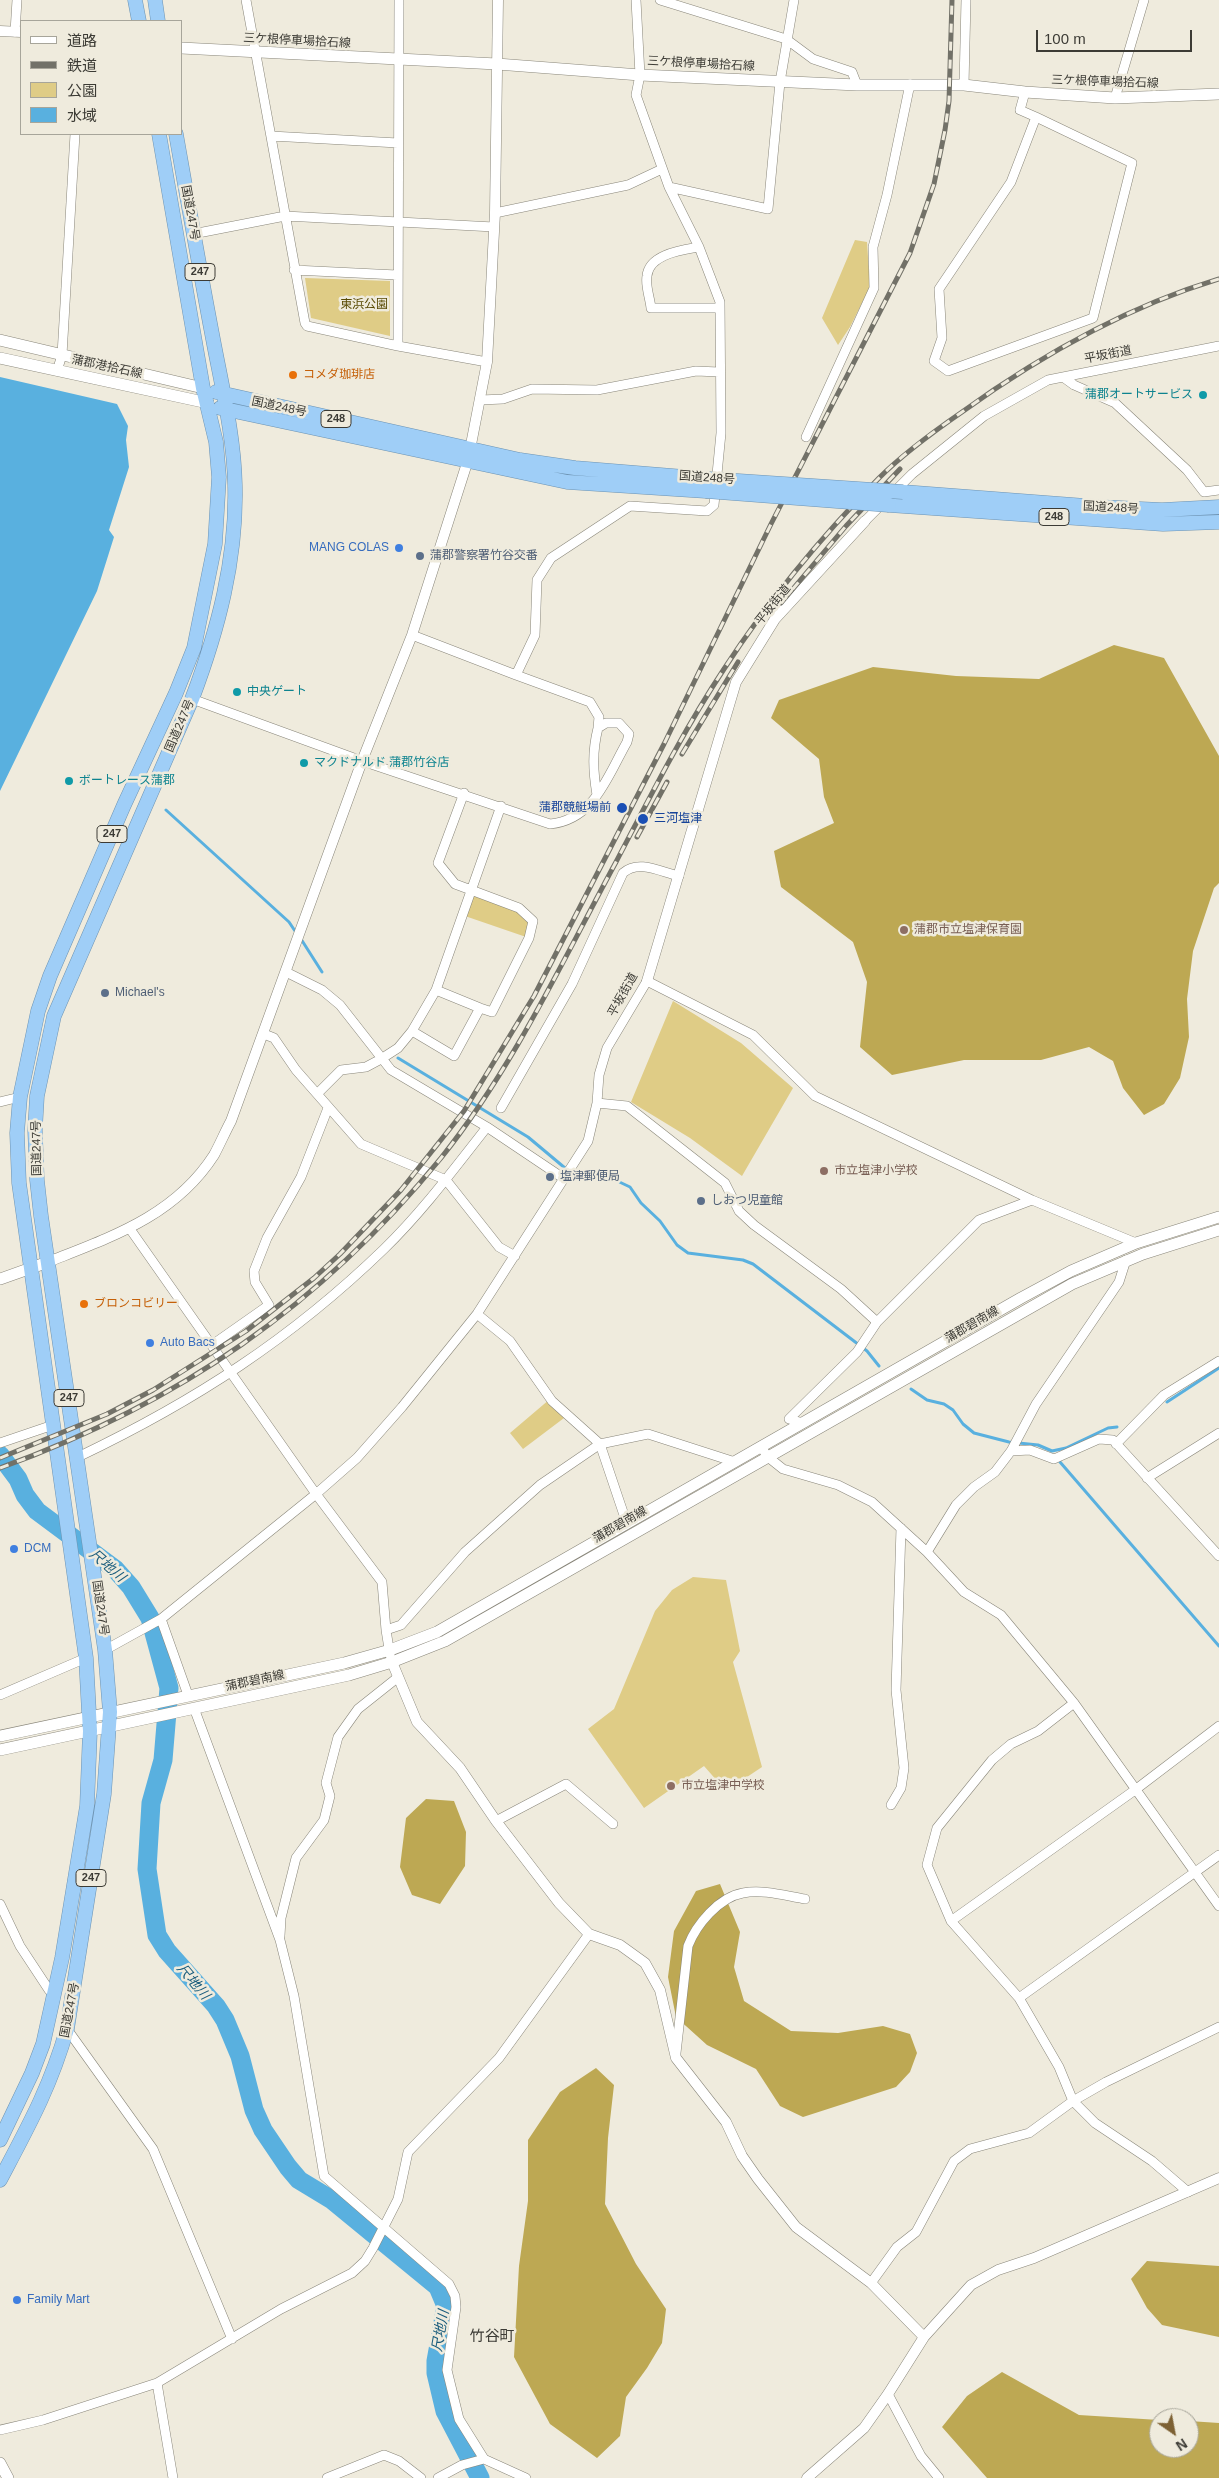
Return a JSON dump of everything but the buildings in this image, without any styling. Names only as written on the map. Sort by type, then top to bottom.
[{"type":"highway","points":[[135,0],[139,20]]},
{"type":"highway","points":[[155,0],[158,20]]},
{"type":"highway","name":"国道247号","points":[[0,2140],[37,2059],[55,1994],[87,1806],[90,1724],[86,1658],[19,1183],[16,1133],[20,1098],[38,1012],[50,976],[124,805],[176,693],[194,648],[215,544],[219,509],[216,442],[203,388],[159,135]]},
{"type":"highway","name":"国道247号","points":[[0,2180],[5,2166],[43,2100],[56,2067],[67,2029],[104,1794],[109,1719],[106,1650],[37,1180],[35,1130],[37,1096],[54,1016],[192,699],[210,652],[222,605],[232,547],[235,484],[227,410],[176,135]]},
{"type":"highway","name":"国道248号","points":[[203,388],[224,395],[468,454]]},
{"type":"highway","name":"国道248号","points":[[208,403],[227,410],[468,454],[707,485],[889,505],[1163,524],[1219,522]]},
{"type":"highway","name":"国道248号","points":[[707,485],[903,492],[1135,509],[1162,510],[1219,507]]},
{"type":"main road","name":"三ケ根停車場拾石線","points":[[182,48],[398,61],[497,64],[640,75],[780,82],[857,85],[964,85],[1025,92],[1115,98],[1219,94]]},
{"type":"main road","name":"蒲郡港拾石線","points":[[0,340],[203,388]]},
{"type":"main road","name":"蒲郡港拾石線","points":[[0,358],[208,403]]},
{"type":"main road","name":"蒲郡碧南線","points":[[109,1719],[160,1716],[349,1675],[437,1632],[735,1462],[765,1452],[803,1423],[1071,1271],[1136,1243],[1219,1218]]},
{"type":"main road","name":"蒲郡碧南線","points":[[0,1750],[109,1719],[160,1701],[344,1663],[391,1656],[445,1641],[765,1452],[1072,1284],[1126,1260],[1219,1230]]},
{"type":"main road","points":[[0,1279],[48,1262]]},
{"type":"main road","name":"蒲郡碧南線","points":[[0,1736],[90,1724]]},
{"type":"main road","points":[[0,2463],[8,2478]]},
{"type":"street","points":[[0,31],[18,32],[17,0]]},
{"type":"street","points":[[246,0],[294,270],[307,326],[398,346],[487,362]]},
{"type":"street","points":[[398,346],[399,0]]},
{"type":"street","points":[[48,1262],[130,1229],[152,1217],[196,1177],[214,1155],[231,1121],[362,761],[412,635],[468,454],[487,362],[495,212],[498,0]]},
{"type":"street","points":[[516,675],[535,635],[537,580],[551,558],[630,506],[708,511],[714,505],[721,433],[719,372],[720,302],[699,247],[662,169],[636,95],[640,75],[636,0]]},
{"type":"street","points":[[660,0],[786,40],[813,59],[852,72],[857,85]]},
{"type":"street","points":[[669,186],[768,209],[780,82],[794,0]]},
{"type":"street","points":[[964,85],[966,0]]},
{"type":"street","points":[[1115,98],[1144,0]]},
{"type":"street","points":[[806,437],[874,288],[873,247],[887,195],[910,84]]},
{"type":"street","points":[[1025,92],[1020,110],[1132,163],[1093,318],[948,371],[934,361],[942,338],[939,289],[1011,182],[1036,118]]},
{"type":"street","points":[[57,371],[62,355],[75,135]]},
{"type":"street","points":[[271,136],[398,143]]},
{"type":"street","points":[[495,212],[628,185],[662,169]]},
{"type":"street","points":[[193,234],[285,216],[494,227]]},
{"type":"street","points":[[699,247],[665,255],[648,268],[646,277],[651,308],[720,308]]},
{"type":"street","points":[[294,270],[397,275]]},
{"type":"street","name":"平坂街道","points":[[106,1650],[159,1620],[316,1494],[357,1458],[402,1407],[477,1314],[515,1256],[588,1142],[597,1103],[599,1075],[607,1048],[647,981],[736,682],[775,619],[865,521],[912,474],[984,416],[1048,380],[1219,346]]},
{"type":"street","points":[[480,400],[503,398],[532,389],[597,390],[696,371],[719,372]]},
{"type":"street","points":[[1063,377],[1074,385],[1115,403],[1187,470],[1204,492],[1219,490]]},
{"type":"street","points":[[412,635],[590,702],[599,717],[593,747],[592,769],[597,795]]},
{"type":"street","points":[[192,699],[362,761],[464,793],[550,824],[565,822],[588,809],[627,742],[629,734],[619,723],[606,723],[598,728]]},
{"type":"street","points":[[436,990],[492,1012],[529,938],[533,921],[519,908],[455,884],[438,864],[464,793]]},
{"type":"street","points":[[318,1093],[341,1070],[366,1067],[381,1059],[398,1048],[412,1031],[436,990],[501,806]]},
{"type":"street","points":[[501,1108],[572,984],[623,873],[630,867],[638,865],[679,876]]},
{"type":"street","points":[[286,972],[322,990],[340,1004],[381,1059],[392,1070],[565,1176]]},
{"type":"street","points":[[647,981],[752,1035],[815,1096],[1032,1200],[1136,1243]]},
{"type":"street","points":[[412,1031],[454,1056],[480,1008]]},
{"type":"street","points":[[264,1034],[274,1038],[296,1070],[361,1144],[446,1180],[499,1246],[515,1256]]},
{"type":"street","points":[[0,1102],[20,1098]]},
{"type":"street","points":[[597,1103],[627,1106],[725,1183],[739,1211],[754,1225],[841,1289],[877,1322]]},
{"type":"street","points":[[212,1345],[269,1305],[255,1282],[254,1270],[268,1238],[301,1177],[328,1108]]},
{"type":"street","points":[[78,1457],[143,1426],[232,1373],[311,1316],[385,1248],[446,1180],[486,1127]]},
{"type":"street","points":[[803,1423],[789,1419],[858,1349],[877,1322],[979,1220],[1032,1200]]},
{"type":"street","points":[[130,1229],[316,1494],[382,1582],[386,1630],[396,1678],[417,1722],[460,1768],[496,1821],[559,1903],[589,1934],[620,1945],[645,1963],[660,1990],[676,2058],[726,2122],[742,2156],[796,2227],[871,2283],[924,2337]]},
{"type":"street","points":[[927,1552],[956,1505],[974,1487],[995,1472],[1012,1449],[1036,1404],[1120,1282],[1126,1260]]},
{"type":"street","points":[[477,1314],[510,1342],[552,1401],[600,1444],[627,1524]]},
{"type":"street","points":[[1116,1444],[1164,1395],[1219,1360]]},
{"type":"street","points":[[2,1442],[53,1425]]},
{"type":"street","points":[[1147,1478],[1219,1432]]},
{"type":"street","points":[[386,1630],[400,1625],[465,1552],[540,1486],[600,1444],[648,1434],[735,1462]]},
{"type":"street","points":[[1012,1449],[1030,1450],[1054,1459],[1099,1439],[1112,1440],[1219,1556]]},
{"type":"street","points":[[765,1452],[783,1470],[838,1485],[872,1502],[927,1552],[964,1592],[1001,1615],[1074,1703],[1134,1790],[1219,1906]]},
{"type":"street","points":[[891,1805],[901,1788],[904,1768],[896,1690],[901,1528]]},
{"type":"street","points":[[159,1620],[188,1695]]},
{"type":"street","points":[[0,1695],[86,1658]]},
{"type":"street","points":[[280,1940],[281,1918],[296,1858],[324,1820],[330,1796],[326,1783],[338,1737],[358,1709],[396,1678]]},
{"type":"street","points":[[1074,1703],[1038,1731],[1011,1744],[992,1760],[937,1828],[927,1865],[951,1921],[1019,1998],[1059,2067],[1073,2101],[1095,2123],[1152,2161],[1188,2192]]},
{"type":"street","points":[[194,1708],[280,1940],[294,1996],[324,2176],[449,2284],[455,2296],[456,2307],[447,2370],[459,2419],[482,2460]]},
{"type":"street","points":[[951,1921],[1134,1790],[1219,1726]]},
{"type":"street","points":[[496,1821],[566,1784],[613,1824]]},
{"type":"street","points":[[1019,1998],[1219,1855]]},
{"type":"street","points":[[676,2058],[688,1946],[694,1932],[706,1915],[741,1892],[766,1892],[805,1899]]},
{"type":"street","points":[[0,1904],[20,1946],[48,1990],[55,1994]]},
{"type":"street","points":[[0,2430],[43,2420],[158,2383],[281,2309],[352,2273],[365,2262],[398,2198],[408,2152],[499,2058],[589,1934]]},
{"type":"street","points":[[871,2283],[897,2247],[916,2232],[954,2161],[970,2149],[1029,2133],[1073,2101],[1219,2027]]},
{"type":"street","points":[[67,2029],[153,2149],[232,2339]]},
{"type":"street","points":[[807,2478],[864,2428],[924,2337],[971,2285],[998,2270],[1034,2258],[1219,2178]]},
{"type":"street","points":[[158,2383],[173,2478]]},
{"type":"street","points":[[888,2394],[921,2456],[938,2478]]},
{"type":"street","points":[[326,2478],[384,2455],[399,2461],[421,2478]]},
{"type":"street","points":[[438,2478],[467,2463],[482,2460],[526,2478]]},
{"type":"green space","points":[[855,240],[867,242],[870,287],[850,327],[838,345],[822,318]]},
{"type":"green space","name":"東浜公園","points":[[305,278],[390,281],[390,336],[311,318]]},
{"type":"green space","points":[[471,889],[519,908],[533,921],[529,938],[462,915]]},
{"type":"green space","points":[[673,1001],[741,1043],[793,1088],[742,1176],[690,1138],[631,1102]]},
{"type":"green space","points":[[550,1399],[568,1415],[523,1449],[510,1433]]},
{"type":"green space","points":[[693,1577],[726,1580],[740,1651],[733,1662],[762,1767],[726,1791],[704,1766],[644,1808],[588,1729],[614,1709],[655,1611],[672,1590]]},
{"type":"shaded area","points":[[1114,645],[1164,658],[1219,756],[1219,883],[1214,888],[1193,951],[1187,999],[1189,1037],[1180,1078],[1164,1104],[1144,1115],[1123,1088],[1113,1061],[1089,1047],[1041,1060],[964,1060],[892,1075],[860,1047],[867,982],[853,942],[781,887],[774,851],[834,823],[824,797],[819,759],[771,718],[779,700],[873,667],[956,676],[1039,679]]},
{"type":"shaded area","points":[[426,1799],[454,1801],[466,1832],[465,1866],[440,1904],[412,1895],[400,1867],[406,1818]]},
{"type":"shaded area","points":[[720,1884],[740,1932],[734,1967],[744,2001],[791,2031],[838,2033],[883,2026],[910,2034],[917,2053],[910,2072],[896,2087],[803,2117],[780,2106],[756,2069],[707,2045],[676,2017],[668,1977],[674,1931],[696,1891]]},
{"type":"shaded area","points":[[596,2068],[614,2085],[608,2138],[605,2204],[636,2264],[666,2309],[662,2343],[626,2397],[620,2436],[597,2458],[550,2424],[514,2357],[519,2266],[528,2201],[528,2140],[560,2092]]},
{"type":"shaded area","points":[[1147,2261],[1219,2266],[1219,2337],[1162,2325],[1147,2308],[1131,2279]]},
{"type":"shaded area","points":[[1002,2372],[1079,2415],[1149,2419],[1149,2458],[1199,2458],[1199,2422],[1219,2423],[1219,2478],[987,2478],[942,2427],[967,2396]]},
{"type":"water","points":[[0,377],[117,404],[128,426],[126,440],[129,467],[109,530],[114,537],[97,591],[0,791]]},
{"type":"waterway","points":[[166,810],[289,922],[297,934]]},
{"type":"waterway","points":[[301,939],[322,972]]},
{"type":"waterway","points":[[398,1058],[528,1137],[565,1168],[584,1175],[611,1178],[630,1187],[641,1203],[660,1221],[677,1245],[688,1253],[743,1260],[753,1264],[867,1351],[879,1366]]},
{"type":"waterway","points":[[1167,1402],[1219,1368]]},
{"type":"waterway","points":[[911,1389],[927,1400],[944,1404],[953,1410],[963,1424],[974,1433],[1009,1442],[1038,1445],[1052,1451],[1066,1448],[1108,1428],[1117,1427]]},
{"type":"waterway","name":"尺地川","points":[[0,1455],[18,1479],[25,1495],[37,1511],[115,1569],[131,1587],[150,1618],[169,1688],[163,1760],[151,1803],[147,1869],[157,1935],[167,1951],[216,2006],[225,2020],[240,2056],[254,2110],[263,2130],[288,2167],[299,2180],[332,2200],[438,2287],[446,2306],[436,2361],[436,2373],[445,2411],[480,2478]]},
{"type":"waterway","points":[[1060,1462],[1219,1646]]},
{"type":"railway","points":[[0,1458],[107,1414],[153,1390],[246,1331],[314,1278],[340,1254],[401,1190],[464,1111],[534,996],[664,744],[771,524],[910,253],[934,184],[945,130],[949,101],[952,0]]},
{"type":"railway","points":[[0,1468],[65,1442],[127,1413],[186,1380],[242,1344],[295,1304],[346,1260],[395,1211],[441,1158],[467,1124],[514,1051],[556,976],[667,764],[724,669],[777,594],[837,523],[879,478],[940,427],[992,391],[1053,353],[1117,319],[1184,290],[1219,279]]},
{"type":"railway","points":[[781,603],[846,526],[900,469]]},
{"type":"railway","points":[[682,754],[738,662]]},
{"type":"railway","points":[[637,837],[667,782]]},
{"type":"place","name":"コメダ珈琲店","points":[[293,375]]},
{"type":"place","name":"蒲郡オートサービス","points":[[1203,395]]},
{"type":"place","name":"MANG COLAS","points":[[399,548]]},
{"type":"place","name":"蒲郡警察署竹谷交番","points":[[420,556]]},
{"type":"place","name":"中央ゲート","points":[[237,692]]},
{"type":"place","name":"マクドナルド 蒲郡竹谷店","points":[[304,763]]},
{"type":"place","name":"ボートレース蒲郡","points":[[69,781]]},
{"type":"place","name":"蒲郡競艇場前","points":[[622,808]]},
{"type":"place","name":"三河塩津","points":[[643,819]]},
{"type":"place","name":"蒲郡市立塩津保育園","points":[[904,930]]},
{"type":"place","name":"Michael's","points":[[105,993]]},
{"type":"place","name":"市立塩津小学校","points":[[824,1171]]},
{"type":"place","name":"塩津郵便局","points":[[550,1177]]},
{"type":"place","name":"しおつ児童館","points":[[701,1201]]},
{"type":"place","name":"ブロンコビリー","points":[[84,1304]]},
{"type":"place","name":"Auto Bacs","points":[[150,1343]]},
{"type":"place","name":"DCM","points":[[14,1549]]},
{"type":"place","name":"市立塩津中学校","points":[[671,1786]]},
{"type":"place","name":"Family Mart","points":[[17,2300]]},
{"type":"district","name":"竹谷町","points":[[492,2337]]}]
